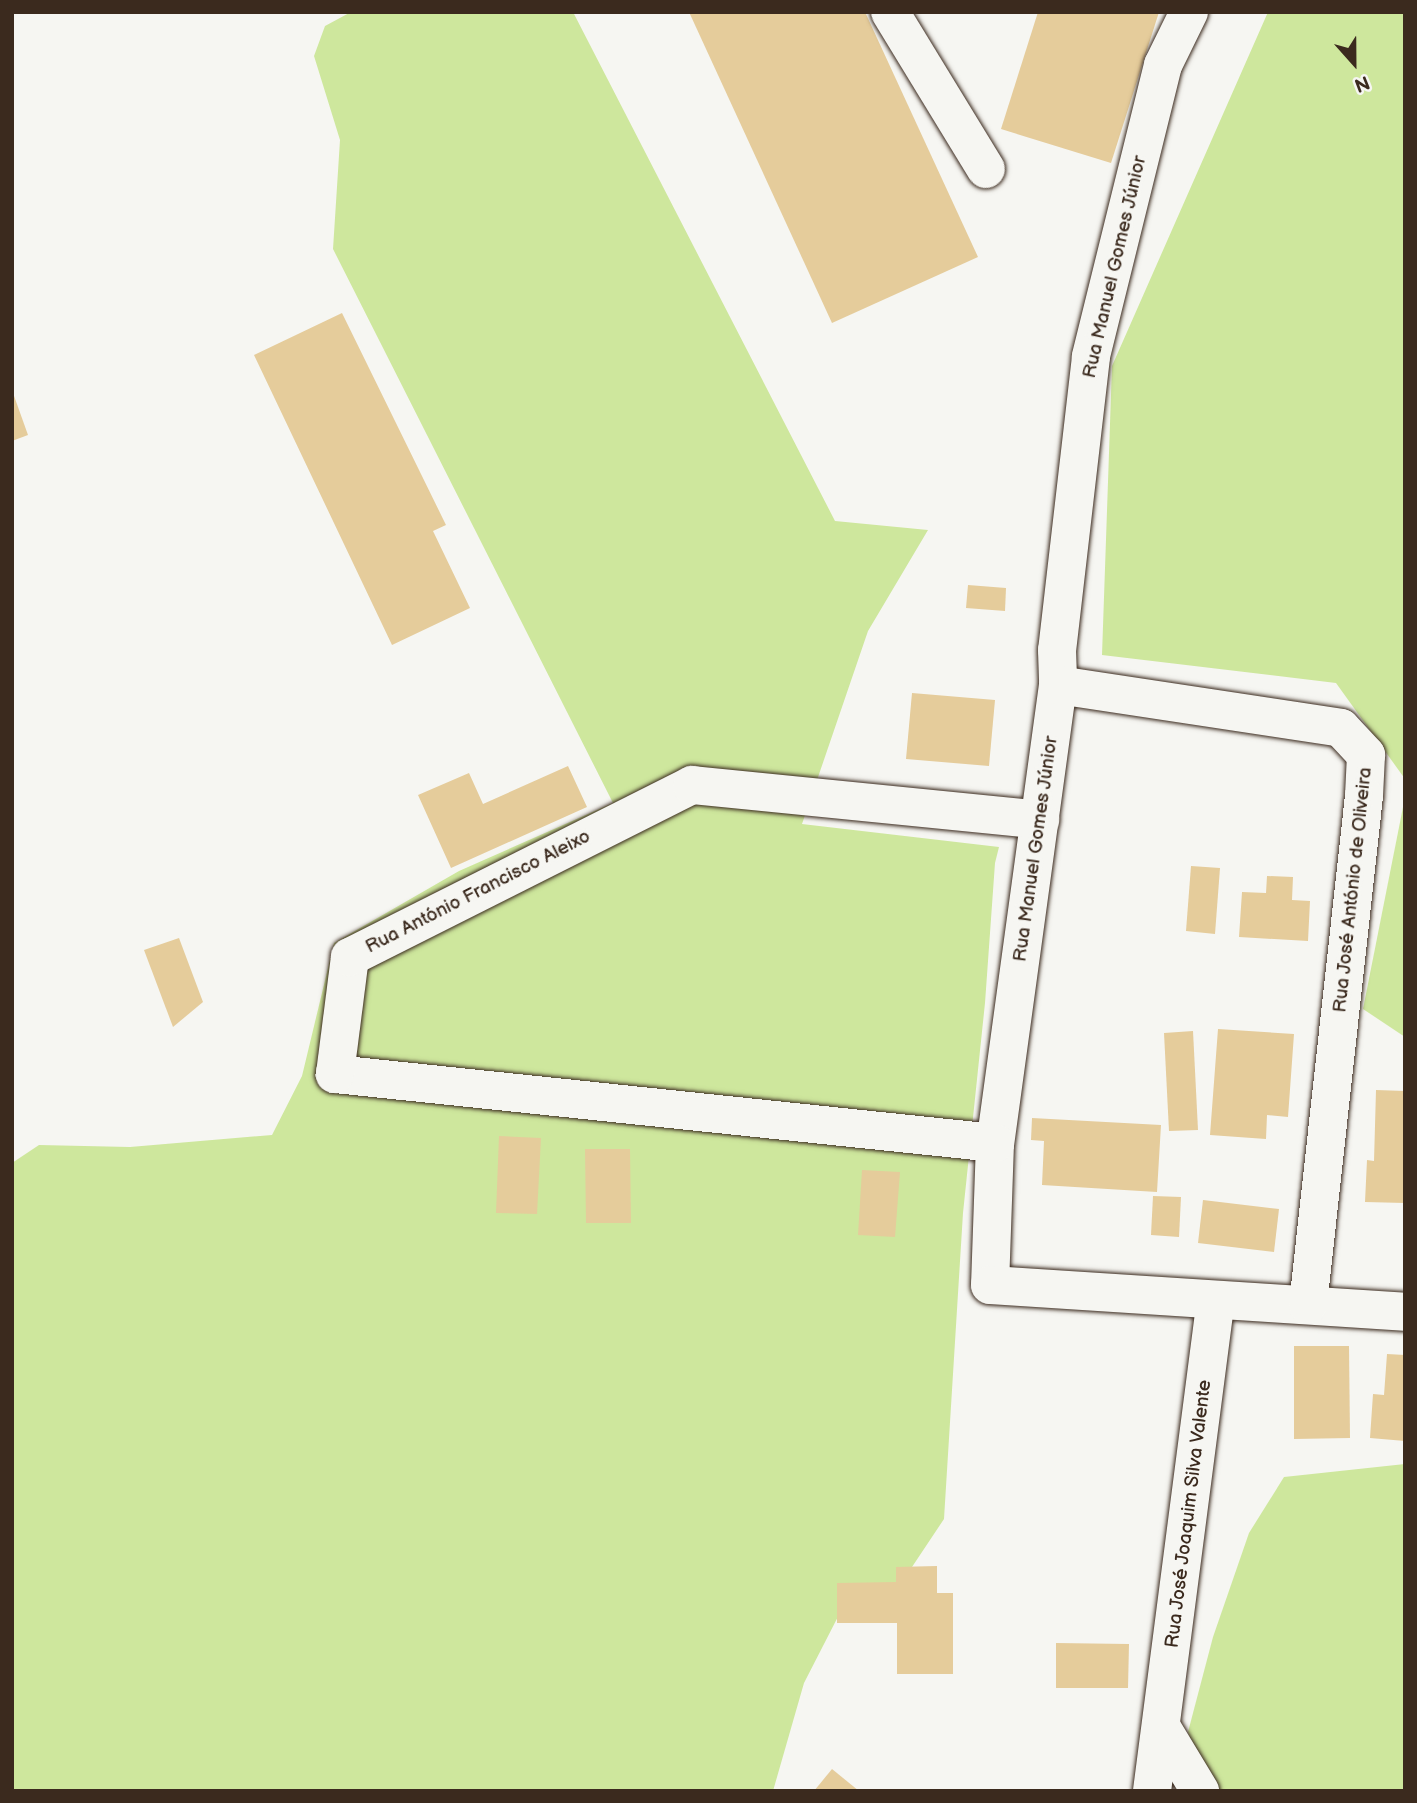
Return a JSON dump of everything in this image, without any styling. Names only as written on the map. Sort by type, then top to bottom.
[{"type":"street","points":[[890,12],[986,169]]},
{"type":"street","name":"Rua Manuel Gomes Júnior","points":[[1189,12],[1163,65],[1091,357],[1057,650],[1058,685],[995,1143],[990,1285],[1405,1312]]},
{"type":"street","name":"Rua José António de Oliveira","points":[[1058,685],[1341,727],[1366,755],[1364,796],[1308,1305]]},
{"type":"street","name":"Rua António Francisco Aleixo","points":[[995,1143],[335,1073],[350,957],[692,785],[1040,820]]},
{"type":"street","name":"Rua José Joaquim Silva Valente","points":[[1152,1791],[1216,1300]]},
{"type":"street","points":[[1162,1728],[1200,1791]]},
{"type":"green space","points":[[351,12],[573,12],[835,521],[928,530],[868,631],[802,824],[999,847],[995,863],[985,1003],[963,1213],[944,1519],[902,1582],[844,1605],[804,1683],[773,1791],[12,1791],[12,1163],[39,1145],[130,1147],[272,1135],[302,1076],[334,943],[459,871],[613,803],[333,249],[340,140],[314,56],[325,26]]},
{"type":"green space","points":[[1268,12],[1405,12],[1405,779],[1336,683],[1102,655],[1112,366]]},
{"type":"green space","points":[[1405,797],[1405,1037],[1363,1009]]},
{"type":"green space","points":[[1405,1464],[1405,1791],[1207,1791],[1188,1732],[1213,1637],[1249,1533],[1284,1477]]},
{"type":"building","points":[[689,12],[865,12],[978,257],[832,323]]},
{"type":"building","points":[[1038,12],[1159,12],[1111,163],[1001,129]]},
{"type":"building","points":[[342,313],[446,525],[433,531],[470,608],[392,645],[254,355]]},
{"type":"building","points":[[12,394],[28,435],[12,441]]},
{"type":"building","points":[[968,585],[1006,588],[1005,611],[966,608]]},
{"type":"building","points":[[912,693],[995,700],[989,766],[906,759]]},
{"type":"building","points":[[568,766],[587,807],[451,868],[418,795],[469,773],[483,804]]},
{"type":"building","points":[[1191,866],[1220,868],[1215,934],[1186,931]]},
{"type":"building","points":[[1267,876],[1293,877],[1292,900],[1310,901],[1308,941],[1239,937],[1242,892],[1266,893]]},
{"type":"building","points":[[179,938],[203,1002],[173,1027],[144,950]]},
{"type":"building","points":[[1218,1029],[1294,1034],[1288,1117],[1267,1115],[1266,1139],[1210,1135]]},
{"type":"building","points":[[1193,1031],[1198,1130],[1169,1131],[1164,1033]]},
{"type":"building","points":[[1376,1090],[1405,1091],[1405,1203],[1365,1202],[1367,1160],[1374,1161]]},
{"type":"building","points":[[1032,1118],[1161,1125],[1157,1192],[1042,1185],[1044,1141],[1031,1140]]},
{"type":"building","points":[[499,1136],[541,1138],[537,1214],[496,1213]]},
{"type":"building","points":[[585,1149],[630,1149],[631,1223],[586,1223]]},
{"type":"building","points":[[862,1170],[900,1172],[895,1237],[858,1235]]},
{"type":"building","points":[[1153,1196],[1181,1197],[1179,1237],[1151,1235]]},
{"type":"building","points":[[1203,1200],[1279,1209],[1274,1252],[1198,1243]]},
{"type":"building","points":[[1294,1346],[1349,1346],[1350,1438],[1294,1439]]},
{"type":"building","points":[[1387,1354],[1405,1355],[1405,1441],[1370,1438],[1373,1394],[1384,1395]]},
{"type":"building","points":[[937,1566],[937,1593],[953,1593],[953,1674],[897,1674],[897,1623],[837,1623],[837,1583],[896,1582],[896,1567]]},
{"type":"building","points":[[1056,1643],[1129,1644],[1128,1688],[1056,1688]]},
{"type":"building","points":[[832,1769],[859,1791],[814,1791]]}]
